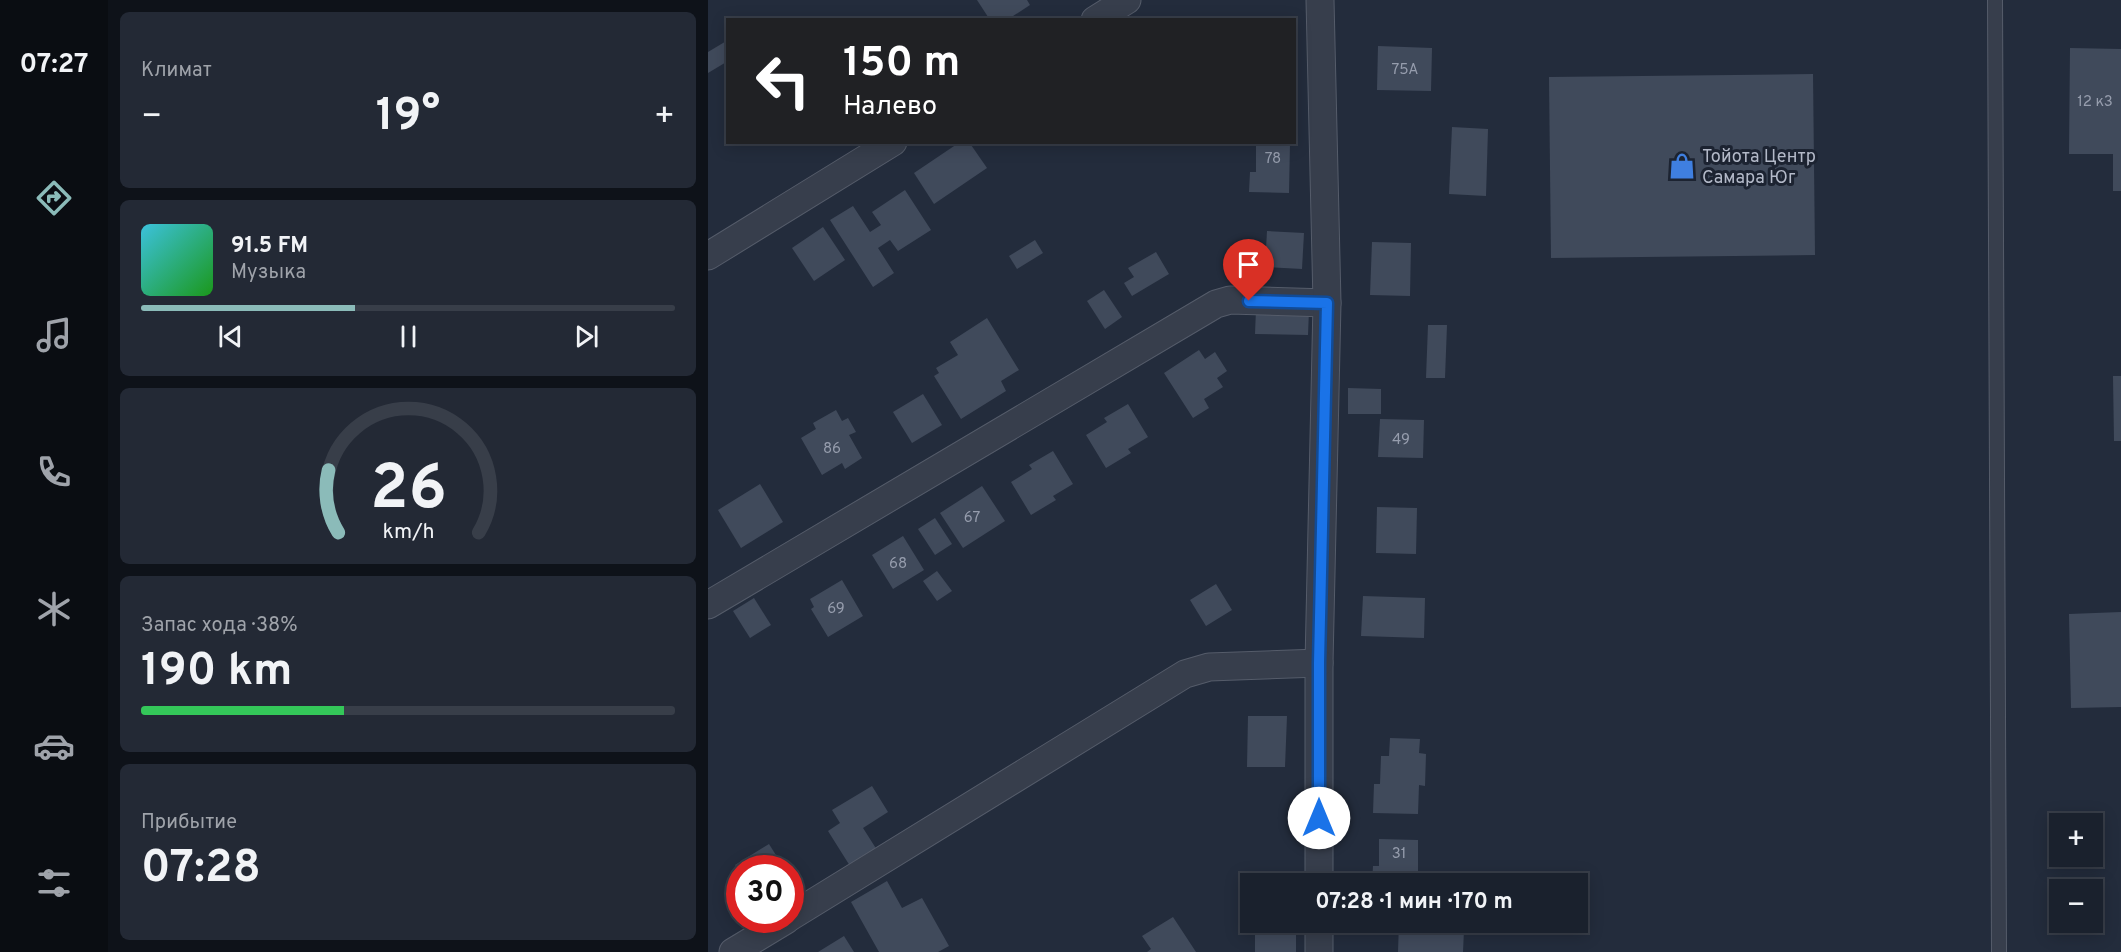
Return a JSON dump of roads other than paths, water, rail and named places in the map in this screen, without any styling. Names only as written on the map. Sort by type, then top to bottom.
[{"type":"street","points":[[1098,18],[1127,0]]},
{"type":"street","points":[[1319,873],[1319,663],[1327,303],[1320,0]]},
{"type":"street","points":[[708,255],[890,144]]},
{"type":"street","points":[[708,605],[1216,304],[1230,300],[1327,303]]},
{"type":"street","points":[[804,907],[1185,674],[1209,667],[1319,663]]},
{"type":"street","points":[[733,952],[764,933]]},
{"type":"street","points":[[1319,933],[1319,952]]},
{"type":"lane","points":[[1995,0],[1999,952]]},
{"type":"place","name":"Тойота Центр Самара Юг","points":[[1682,166]]}]
